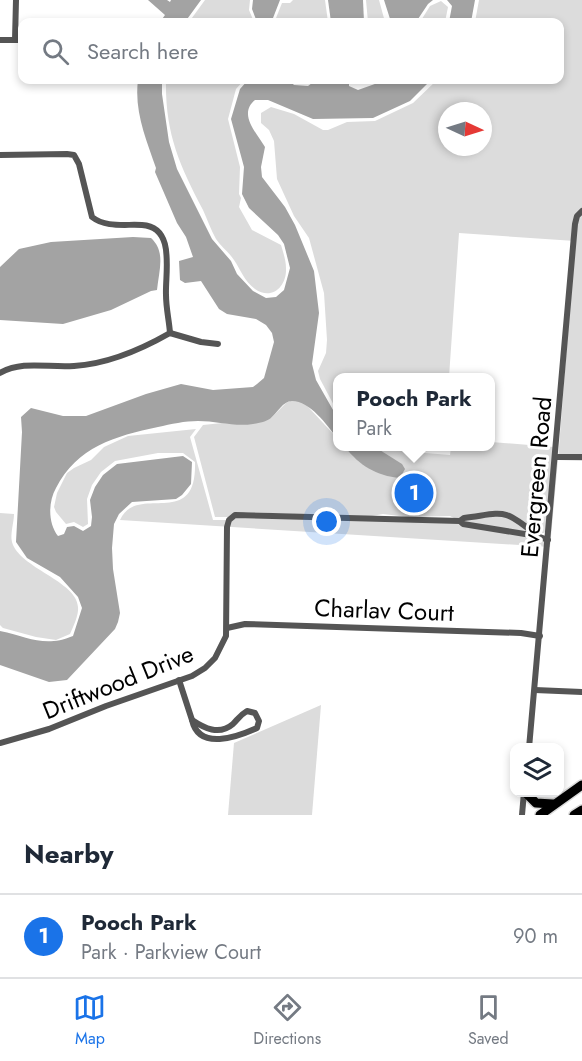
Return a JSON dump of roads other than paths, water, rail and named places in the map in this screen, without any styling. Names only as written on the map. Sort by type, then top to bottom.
[{"type":"main road","points":[[540,815],[582,785]]},
{"type":"main road","points":[[530,797],[536,803],[556,804]]},
{"type":"main road","points":[[574,815],[582,810]]},
{"type":"street","points":[[16,0],[18,27]]},
{"type":"street","points":[[0,40],[18,40]]},
{"type":"street","points":[[0,155],[74,155],[79,164],[92,217],[107,224],[151,226],[161,234],[166,252],[166,294],[171,333]]},
{"type":"street","name":"Evergreen Road","points":[[529,743],[575,224],[577,216],[582,212]]},
{"type":"street","points":[[0,373],[10,368],[27,365],[64,367],[94,363],[116,357],[171,333],[218,344]]},
{"type":"street","points":[[556,457],[582,457]]},
{"type":"street","points":[[537,536],[519,520],[505,514],[490,513],[464,518],[460,521],[463,524],[537,536],[548,540]]},
{"type":"street","name":"Driftwood Drive","points":[[0,743],[49,729],[179,680],[210,664],[221,650],[227,628],[226,538],[229,520],[235,515],[460,521]]},
{"type":"street","name":"Charlav Court","points":[[227,628],[245,624],[521,633],[540,636]]},
{"type":"street","points":[[179,680],[192,720],[196,732],[202,736],[217,739],[231,736],[257,728],[259,720],[255,713],[247,711],[239,715],[228,727],[214,730],[205,729],[192,720]]},
{"type":"street","points":[[535,690],[582,692]]},
{"type":"street","points":[[228,727],[231,736]]},
{"type":"street","points":[[522,815],[524,797]]},
{"type":"place","name":"Pooch Park","points":[[414,493]]}]
